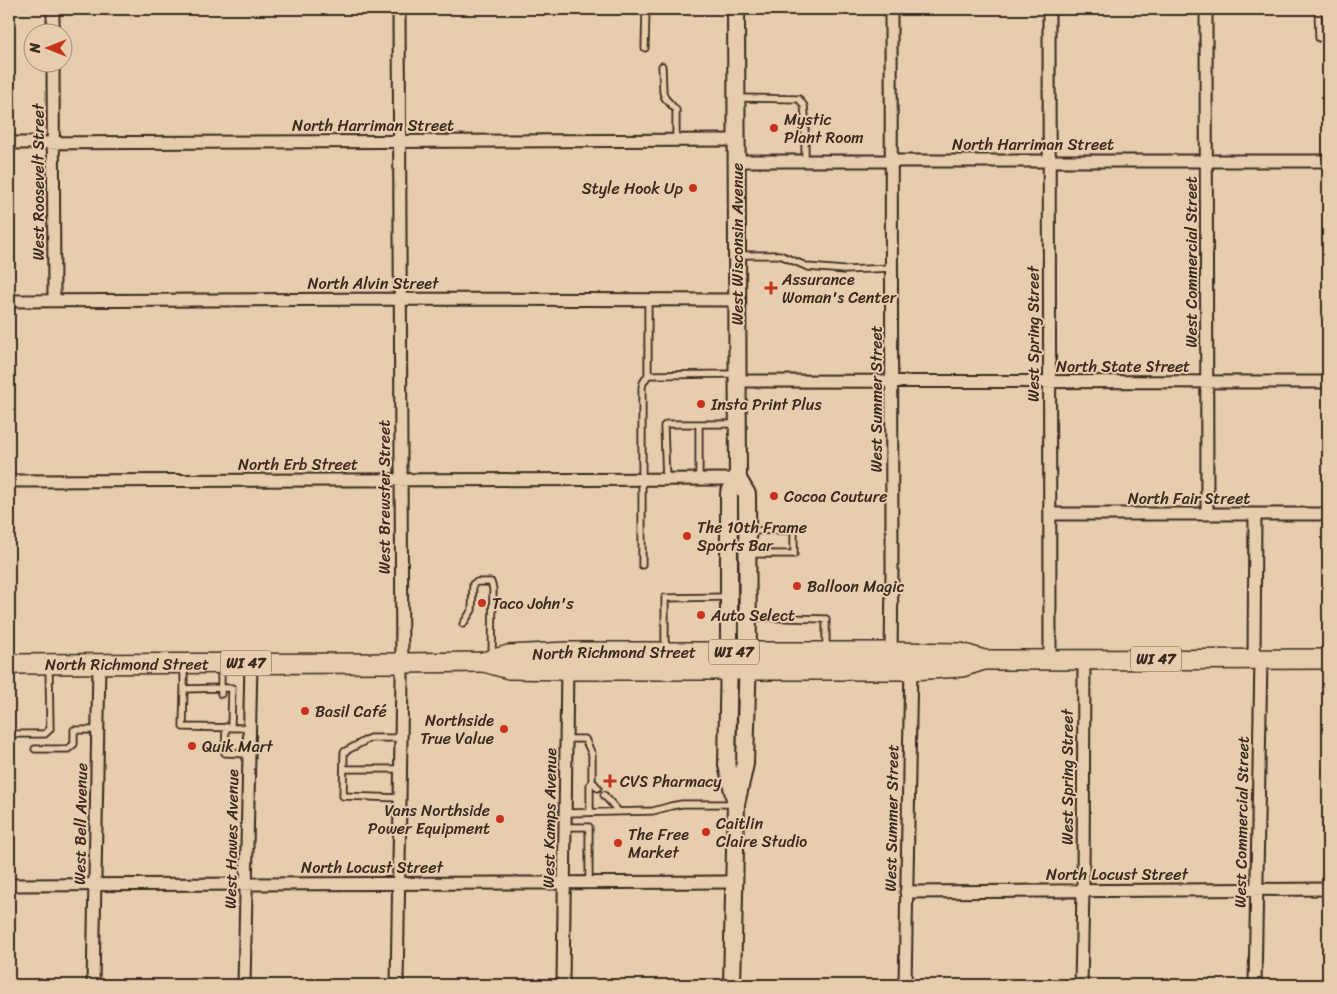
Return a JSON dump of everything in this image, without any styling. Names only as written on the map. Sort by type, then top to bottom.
[{"type":"main road","name":"West Wisconsin Avenue","points":[[732,985],[736,804],[727,765],[738,661],[748,617],[747,494],[738,479],[736,9]]},
{"type":"main road","name":"West Wisconsin Avenue","points":[[738,479],[728,493],[729,597],[738,661]]},
{"type":"main road","name":"North Richmond Street","points":[[9,664],[402,664],[489,662],[510,655],[567,652],[665,652],[738,661],[911,661],[962,668],[984,660],[1328,659]]},
{"type":"main road","name":"North Richmond Street","points":[[489,662],[509,669],[568,670],[738,661],[826,652],[891,661]]},
{"type":"street","points":[[53,9],[53,22]]},
{"type":"street","name":"West Brewster Street","points":[[397,985],[402,664],[399,9]]},
{"type":"street","name":"West Summer Street","points":[[891,661],[892,9]]},
{"type":"street","name":"West Spring Street","points":[[1049,9],[1050,659]]},
{"type":"street","name":"West Commercial Street","points":[[1206,9],[1207,514]]},
{"type":"street","name":"West Roosevelt Street","points":[[53,72],[54,301]]},
{"type":"street","name":"North Harriman Street","points":[[9,143],[737,140]]},
{"type":"street","name":"North Harriman Street","points":[[737,161],[1328,160]]},
{"type":"street","name":"North Alvin Street","points":[[9,301],[737,300]]},
{"type":"street","name":"North State Street","points":[[737,378],[892,382],[1328,382]]},
{"type":"street","name":"North Erb Street","points":[[9,481],[738,479]]},
{"type":"street","name":"North Fair Street","points":[[1050,514],[1328,514]]},
{"type":"street","name":"West Commercial Street","points":[[1254,514],[1258,659],[1255,985]]},
{"type":"street","name":"West Kamps Avenue","points":[[563,985],[567,652]]},
{"type":"street","name":"West Spring Street","points":[[1080,985],[1083,890],[1084,659]]},
{"type":"street","name":"West Summer Street","points":[[905,985],[911,661]]},
{"type":"street","name":"West Hawes Avenue","points":[[244,985],[251,663]]},
{"type":"street","name":"West Bell Avenue","points":[[93,985],[99,664]]},
{"type":"street","name":"North Locust Street","points":[[9,884],[734,882]]},
{"type":"street","name":"North Locust Street","points":[[906,892],[1328,889]]},
{"type":"lane","points":[[645,48],[646,9]]},
{"type":"lane","points":[[1318,9],[1319,38]]},
{"type":"lane","points":[[662,66],[662,92],[676,110],[676,140]]},
{"type":"lane","points":[[736,98],[799,99],[804,106],[805,115],[805,161]]},
{"type":"lane","points":[[737,255],[780,255],[808,267],[844,270],[892,268]]},
{"type":"lane","points":[[642,565],[643,383],[648,375],[648,300]]},
{"type":"lane","points":[[648,375],[737,378]]},
{"type":"lane","points":[[666,480],[664,426],[667,424],[738,424]]},
{"type":"lane","points":[[699,424],[699,480]]},
{"type":"lane","points":[[747,531],[794,530],[794,554],[747,554]]},
{"type":"lane","points":[[463,624],[472,610],[473,584],[477,582],[490,582],[493,589],[489,662]]},
{"type":"lane","points":[[665,652],[665,598],[729,597]]},
{"type":"lane","points":[[748,617],[826,619],[826,652]]},
{"type":"lane","points":[[221,663],[221,691]]},
{"type":"lane","points":[[9,734],[45,734],[50,729],[49,664]]},
{"type":"lane","points":[[184,664],[183,727],[192,724],[206,724],[250,728]]},
{"type":"lane","points":[[184,689],[192,691],[221,691],[232,688],[225,726],[225,754],[249,754]]},
{"type":"lane","points":[[34,748],[68,749],[74,744],[74,730],[98,730]]},
{"type":"lane","points":[[401,738],[370,738],[344,752],[343,796],[401,798]]},
{"type":"lane","points":[[566,739],[585,739],[592,754],[590,812]]},
{"type":"lane","points":[[344,769],[401,769]]},
{"type":"lane","points":[[592,780],[598,788]]},
{"type":"lane","points":[[604,795],[619,812]]},
{"type":"lane","points":[[566,813],[653,811],[682,804],[736,804]]},
{"type":"lane","points":[[565,827],[589,827],[589,883]]},
{"type":"place","name":"Mystic Plant Room","points":[[774,128]]},
{"type":"place","name":"Style Hook Up","points":[[693,188]]},
{"type":"place","name":"Assurance Woman's Center","points":[[771,288]]},
{"type":"place","name":"Insta Print Plus","points":[[701,404]]},
{"type":"place","name":"Cocoa Couture","points":[[774,496]]},
{"type":"place","name":"The 10th Frame Sports Bar","points":[[687,536]]},
{"type":"place","name":"Balloon Magic","points":[[797,586]]},
{"type":"place","name":"Taco John's","points":[[482,603]]},
{"type":"place","name":"Auto Select","points":[[701,615]]},
{"type":"place","name":"Basil Café","points":[[305,711]]},
{"type":"place","name":"Northside True Value","points":[[504,729]]},
{"type":"place","name":"Quik Mart","points":[[192,746]]},
{"type":"place","name":"CVS Pharmacy","points":[[610,781]]},
{"type":"place","name":"Vans Northside Power Equipment","points":[[500,819]]},
{"type":"place","name":"Caitlin Claire Studio","points":[[706,832]]},
{"type":"place","name":"The Free Market","points":[[618,843]]}]
